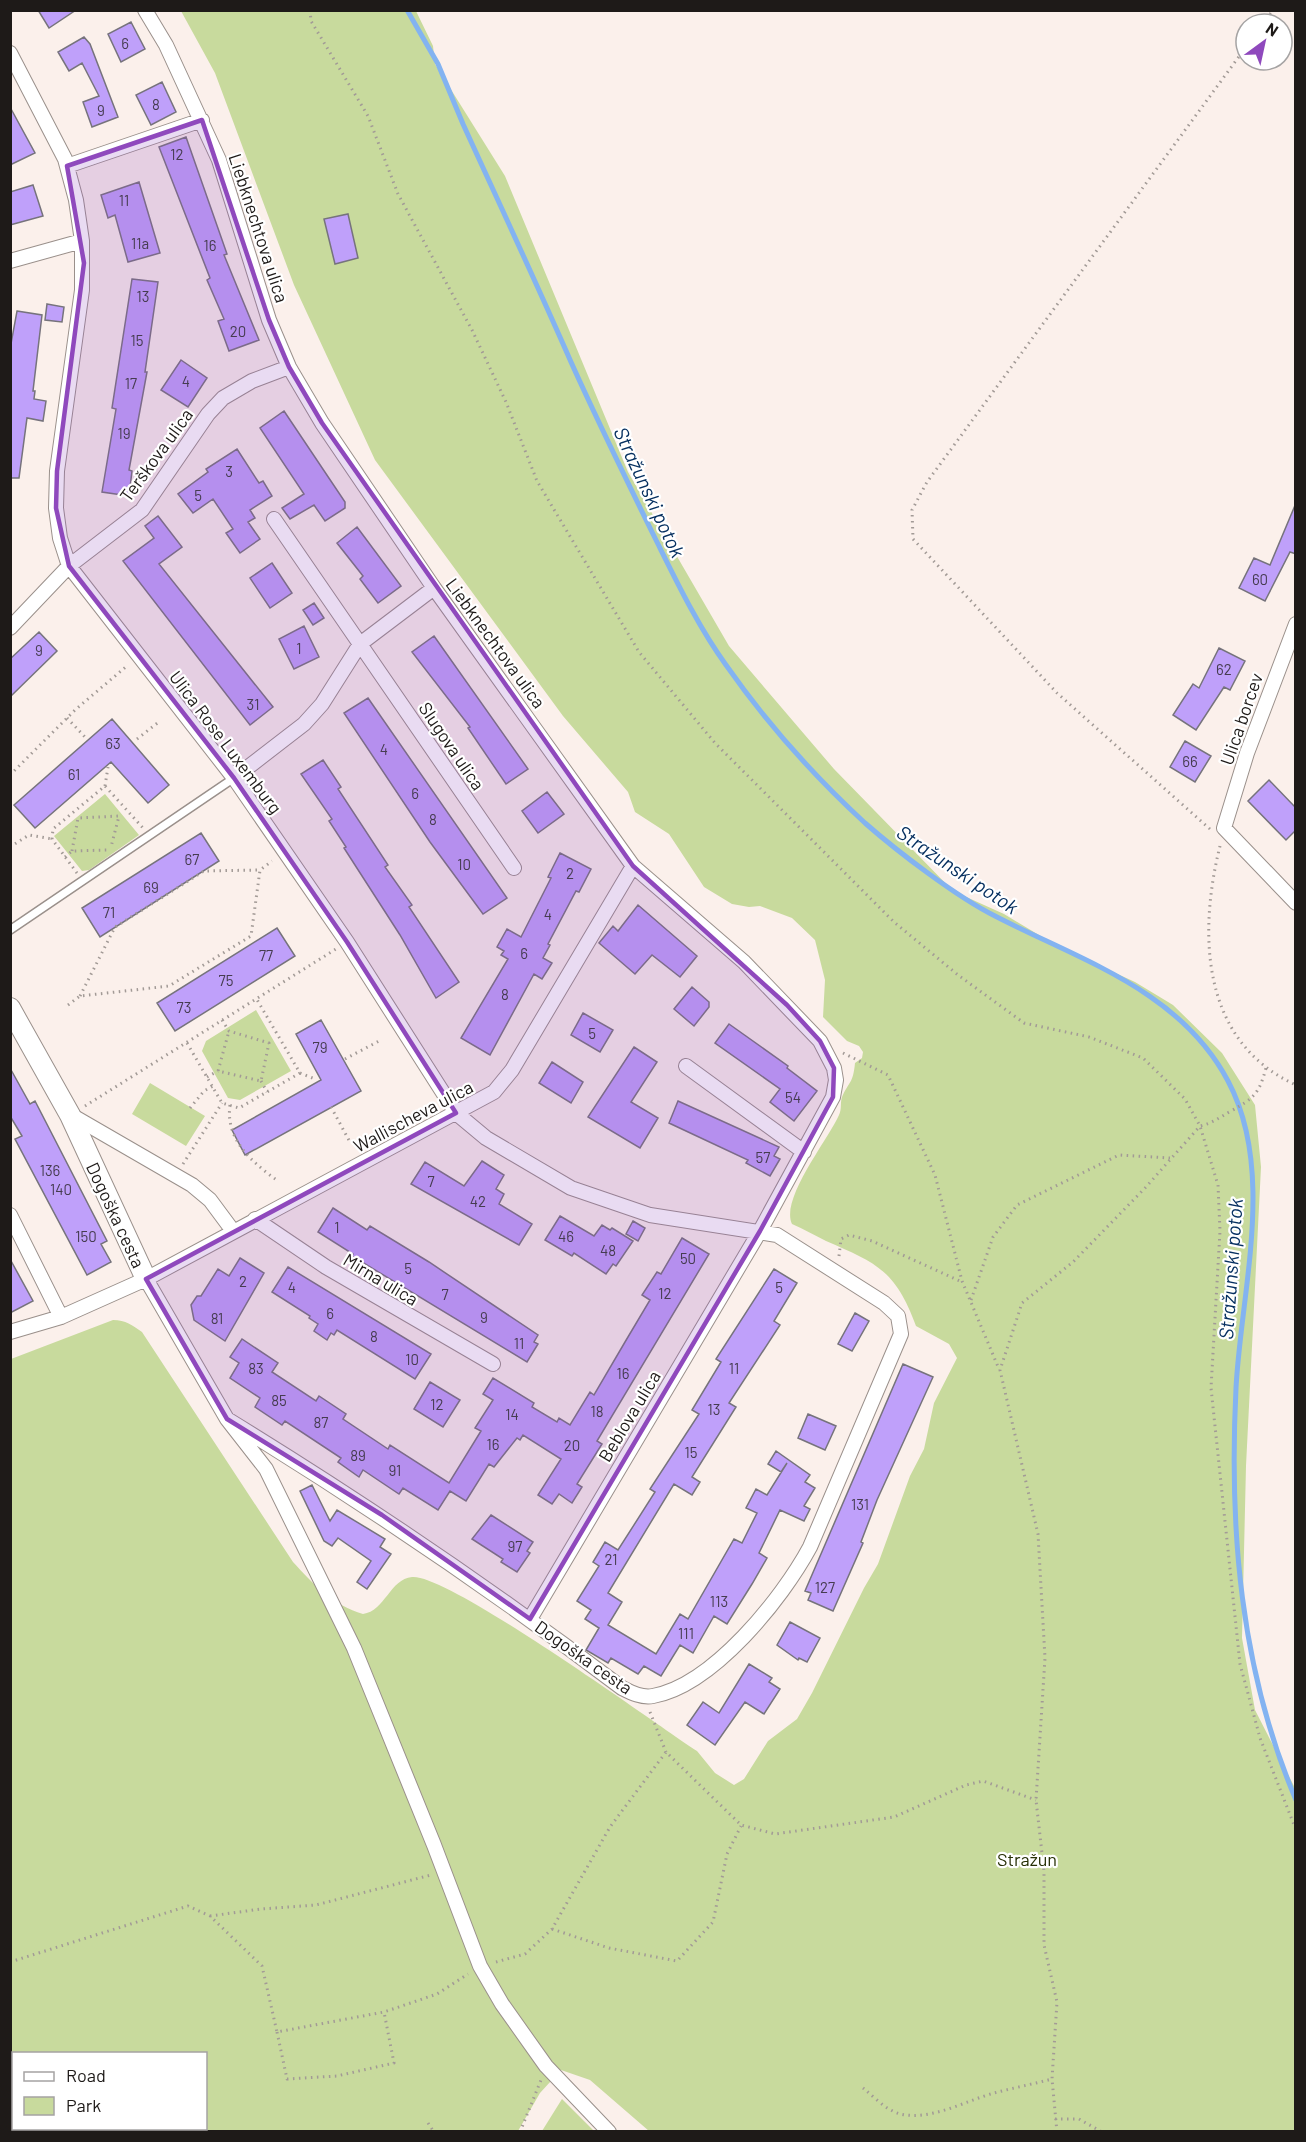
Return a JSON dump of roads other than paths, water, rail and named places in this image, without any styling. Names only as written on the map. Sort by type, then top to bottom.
[{"type":"street","name":"Liebknechtova ulica","points":[[145,10],[166,45],[202,120],[219,160],[250,262],[289,367],[322,423],[434,588],[633,866],[744,962],[828,1052],[836,1080],[833,1097],[760,1231]]},
{"type":"street","name":"Ulica Rose Luxemburg","points":[[10,53],[67,166],[82,241],[82,290],[57,471],[56,498],[60,538],[69,566],[234,778],[347,942],[456,1113],[486,1138],[571,1188],[608,1203],[650,1215],[760,1231]]},
{"type":"street","points":[[67,166],[202,120]]},
{"type":"street","points":[[10,261],[82,241]]},
{"type":"street","name":"Terškova ulica","points":[[10,628],[69,566],[142,510],[208,414],[223,398],[252,381],[289,367]]},
{"type":"street","name":"Slugova ulica","points":[[274,519],[514,868]]},
{"type":"street","points":[[234,778],[304,724],[322,704],[360,644],[434,588]]},
{"type":"street","name":"Ulica borcev","points":[[1296,624],[1247,753],[1224,828],[1296,903]]},
{"type":"street","name":"Wallischeva ulica","points":[[10,1332],[62,1317],[146,1279],[494,1092],[513,1070],[633,866]]},
{"type":"street","name":"Dogoška cesta","points":[[10,1008],[70,1115],[146,1279],[227,1419],[266,1469],[354,1648],[480,1966],[502,2004],[546,2066],[609,2132]]},
{"type":"street","points":[[686,1066],[804,1152]]},
{"type":"street","points":[[70,1115],[192,1185],[210,1200],[233,1231]]},
{"type":"street","points":[[10,1215],[62,1317]]},
{"type":"street","name":"Mirna ulica","points":[[255,1219],[326,1268],[493,1364]]},
{"type":"street","name":"Dogoška cesta","points":[[227,1419],[382,1515],[530,1618],[622,1688],[644,1696],[654,1696],[683,1684],[725,1655],[766,1612],[791,1581],[810,1547],[901,1334],[898,1316],[884,1303],[777,1234],[760,1231]]},
{"type":"street","name":"Beblova ulica","points":[[530,1618],[760,1231]]},
{"type":"lane","points":[[10,930],[234,778]]},
{"type":"waterway","name":"Stražunski potok","points":[[407,10],[438,64],[581,384],[653,534],[696,618],[715,650],[741,686],[774,728],[827,786],[894,847],[980,908],[1093,964],[1156,1000],[1183,1023],[1208,1050],[1228,1081],[1242,1116],[1250,1153],[1253,1192],[1252,1232],[1236,1388],[1234,1441],[1237,1545],[1242,1597],[1262,1700],[1277,1750],[1296,1800]]},
{"type":"park label","name":"Stražun","points":[[1027,1859]]}]
